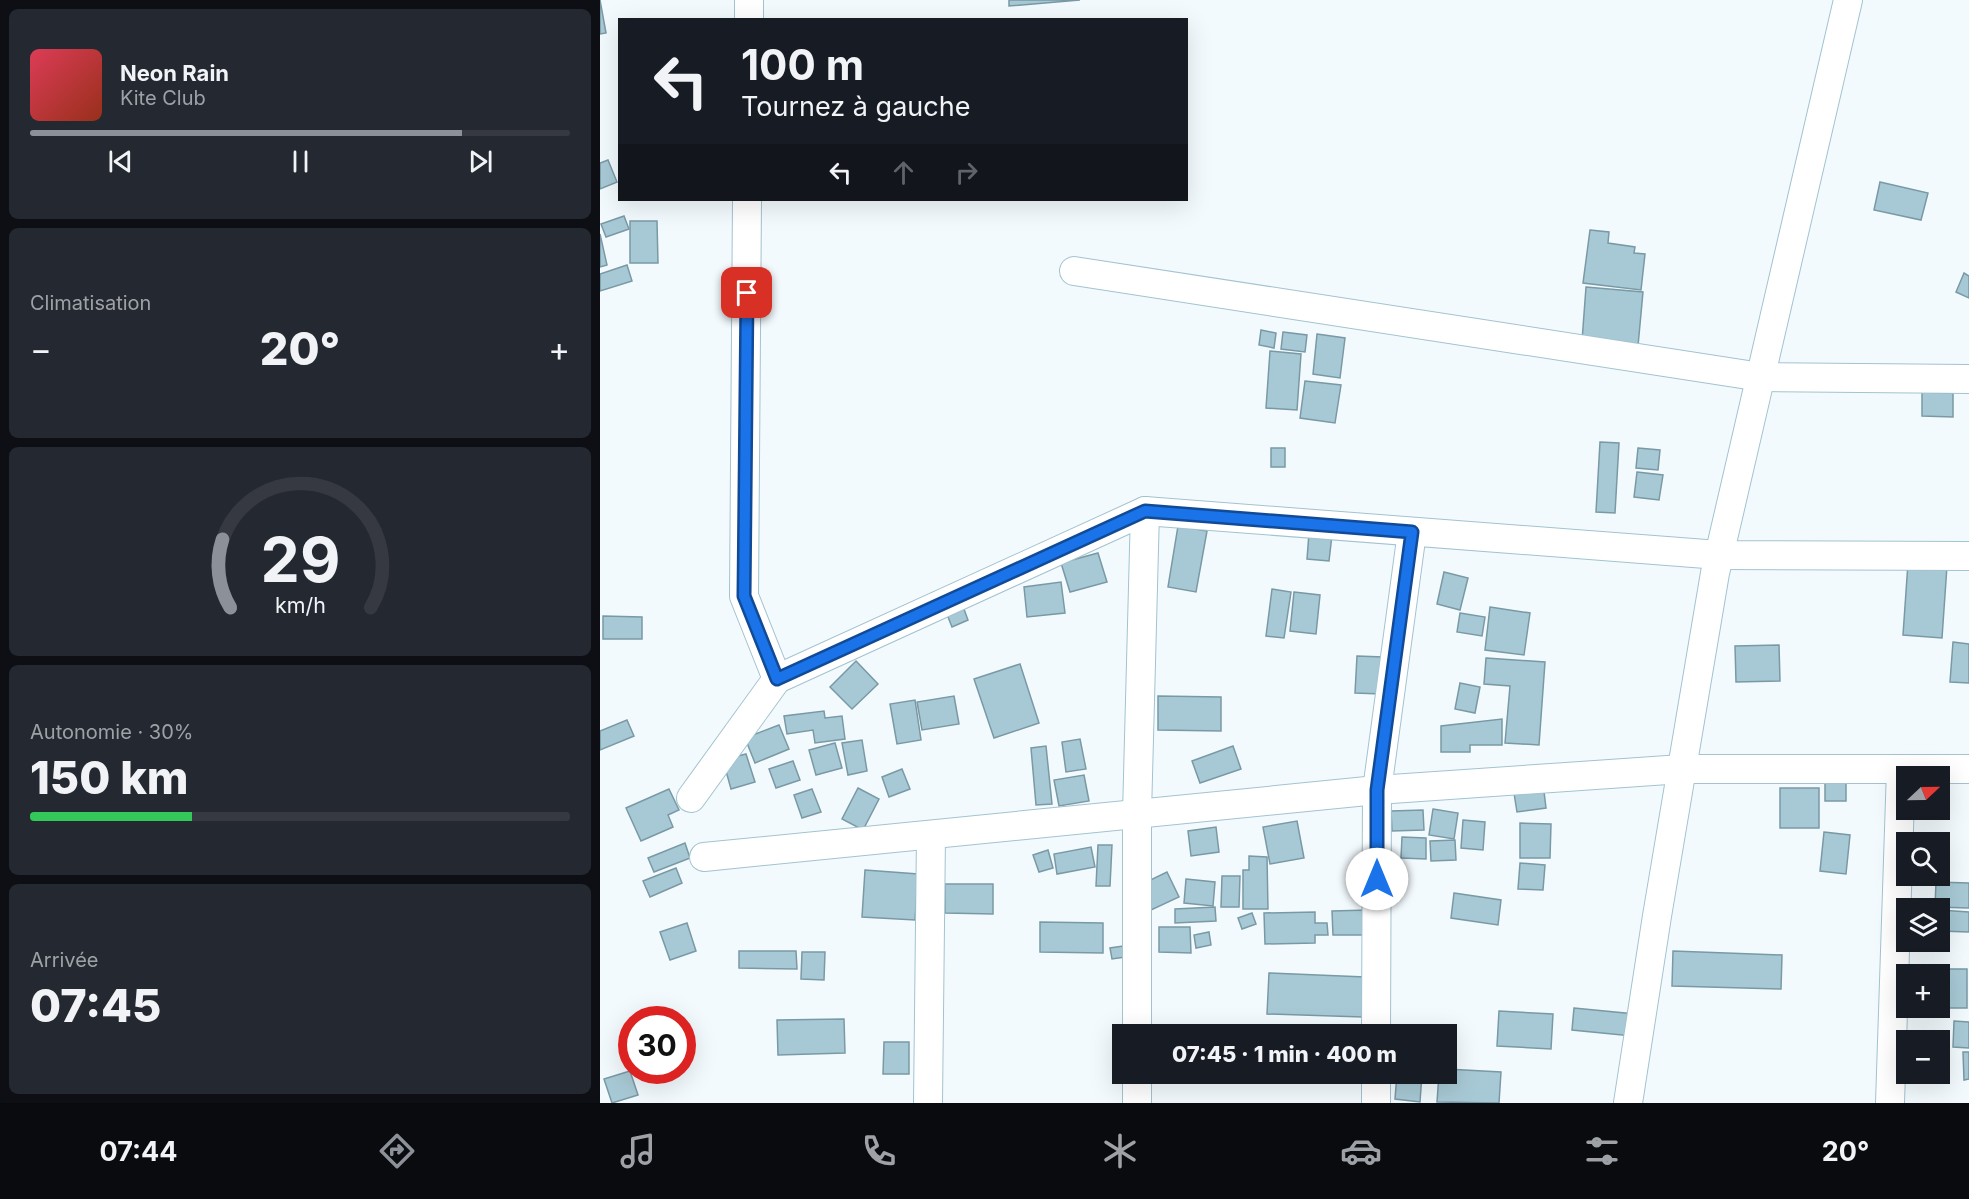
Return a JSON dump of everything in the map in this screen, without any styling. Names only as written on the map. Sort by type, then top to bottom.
[{"type":"street","points":[[749,0],[749,18]]},
{"type":"street","points":[[1628,1103],[1657,915],[1719,555],[1848,0]]},
{"type":"street","points":[[747,201],[744,596],[777,679]]},
{"type":"street","points":[[1074,271],[1761,377],[1969,380]]},
{"type":"street","points":[[1137,1024],[1137,814],[1145,511]]},
{"type":"street","points":[[691,798],[777,679],[1145,511],[1719,555],[1969,556]]},
{"type":"street","points":[[1376,1024],[1377,790],[1412,532]]},
{"type":"street","points":[[704,857],[1377,790],[1682,769],[1896,769]]},
{"type":"street","points":[[1950,769],[1969,769]]},
{"type":"street","points":[[1890,1103],[1899,820]]},
{"type":"street","points":[[928,1103],[931,835]]},
{"type":"street","points":[[1137,1084],[1137,1103]]},
{"type":"street","points":[[1376,1084],[1376,1103]]},
{"type":"building","points":[[600,0],[606,33],[600,34]]},
{"type":"building","points":[[1009,0],[1080,0],[1009,6]]},
{"type":"building","points":[[608,160],[617,182],[600,189],[600,163]]},
{"type":"building","points":[[1880,182],[1928,193],[1921,220],[1874,210]]},
{"type":"building","points":[[624,216],[629,229],[606,237],[601,224]]},
{"type":"building","points":[[630,221],[657,221],[658,263],[630,263]]},
{"type":"building","points":[[1590,230],[1609,232],[1608,243],[1635,247],[1634,253],[1645,254],[1641,290],[1583,283]]},
{"type":"building","points":[[600,234],[607,265],[600,267]]},
{"type":"building","points":[[627,265],[632,281],[600,291],[600,274]]},
{"type":"building","points":[[1964,273],[1969,276],[1969,298],[1956,292]]},
{"type":"building","points":[[1586,287],[1643,292],[1638,346],[1582,341]]},
{"type":"building","points":[[1261,330],[1276,333],[1274,348],[1259,345]]},
{"type":"building","points":[[1283,332],[1307,335],[1305,352],[1281,349]]},
{"type":"building","points":[[1317,334],[1345,338],[1340,378],[1313,374]]},
{"type":"building","points":[[1270,351],[1301,354],[1297,410],[1266,408]]},
{"type":"building","points":[[1305,381],[1341,385],[1335,423],[1300,418]]},
{"type":"building","points":[[1922,392],[1953,393],[1953,417],[1922,416]]},
{"type":"building","points":[[1600,442],[1619,443],[1615,513],[1596,512]]},
{"type":"building","points":[[1271,448],[1285,448],[1285,467],[1271,467]]},
{"type":"building","points":[[1638,448],[1660,450],[1658,470],[1636,468]]},
{"type":"building","points":[[1637,472],[1663,475],[1659,500],[1634,497]]},
{"type":"building","points":[[1178,526],[1207,531],[1196,592],[1168,587]]},
{"type":"building","points":[[1309,533],[1332,535],[1329,561],[1307,559]]},
{"type":"building","points":[[1098,553],[1107,582],[1070,592],[1061,563]]},
{"type":"building","points":[[1908,563],[1947,566],[1942,638],[1903,635]]},
{"type":"building","points":[[1444,572],[1468,578],[1460,610],[1437,604]]},
{"type":"building","points":[[1061,582],[1065,613],[1027,617],[1024,587]]},
{"type":"building","points":[[1272,589],[1291,592],[1284,638],[1266,636]]},
{"type":"building","points":[[1294,592],[1320,595],[1316,634],[1290,631]]},
{"type":"building","points":[[961,601],[968,620],[952,627],[944,607]]},
{"type":"building","points":[[1490,607],[1530,613],[1524,655],[1485,650]]},
{"type":"building","points":[[1460,613],[1485,617],[1482,636],[1457,632]]},
{"type":"building","points":[[603,616],[642,617],[642,639],[603,639]]},
{"type":"building","points":[[1953,642],[1969,644],[1969,683],[1950,682]]},
{"type":"building","points":[[1779,645],[1780,681],[1736,682],[1735,646]]},
{"type":"building","points":[[1357,656],[1383,657],[1381,694],[1355,693]]},
{"type":"building","points":[[1486,658],[1545,662],[1539,745],[1505,743],[1510,686],[1484,684]]},
{"type":"building","points":[[856,661],[878,684],[852,709],[830,687]]},
{"type":"building","points":[[1020,664],[1039,723],[994,738],[974,679]]},
{"type":"building","points":[[1460,683],[1480,687],[1475,713],[1455,709]]},
{"type":"building","points":[[954,696],[959,724],[922,730],[917,702]]},
{"type":"building","points":[[1158,696],[1221,697],[1221,731],[1158,730]]},
{"type":"building","points":[[915,700],[921,740],[897,744],[890,704]]},
{"type":"building","points":[[824,711],[825,718],[842,716],[845,739],[815,743],[813,730],[787,734],[784,716]]},
{"type":"building","points":[[1502,719],[1502,745],[1470,745],[1470,752],[1441,752],[1441,726]]},
{"type":"building","points":[[627,720],[634,736],[600,750],[600,731]]},
{"type":"building","points":[[779,725],[789,749],[755,763],[745,738]]},
{"type":"building","points":[[1080,739],[1086,769],[1066,772],[1062,742]]},
{"type":"building","points":[[862,740],[867,771],[848,775],[842,743]]},
{"type":"building","points":[[835,743],[842,768],[816,775],[809,750]]},
{"type":"building","points":[[1046,746],[1052,804],[1036,805],[1031,748]]},
{"type":"building","points":[[1233,746],[1241,769],[1200,783],[1192,761]]},
{"type":"building","points":[[746,754],[755,782],[731,789],[723,760]]},
{"type":"building","points":[[793,761],[800,780],[776,788],[769,769]]},
{"type":"building","points":[[902,769],[910,789],[889,797],[882,777]]},
{"type":"building","points":[[1084,775],[1089,801],[1059,806],[1054,780]]},
{"type":"building","points":[[1825,781],[1846,781],[1846,801],[1825,801]]},
{"type":"building","points":[[1543,783],[1546,808],[1517,812],[1513,787]]},
{"type":"building","points":[[858,788],[879,799],[863,830],[842,819]]},
{"type":"building","points":[[1780,788],[1819,788],[1819,828],[1780,828]]},
{"type":"building","points":[[669,789],[679,810],[668,815],[673,827],[641,841],[626,808]]},
{"type":"building","points":[[812,789],[821,812],[802,818],[794,795]]},
{"type":"building","points":[[1433,809],[1458,813],[1454,839],[1429,835]]},
{"type":"building","points":[[1423,810],[1424,830],[1392,831],[1391,811]]},
{"type":"building","points":[[1463,820],[1485,822],[1483,850],[1461,848]]},
{"type":"building","points":[[1297,821],[1304,858],[1270,864],[1263,827]]},
{"type":"building","points":[[1520,823],[1551,824],[1550,858],[1520,858]]},
{"type":"building","points":[[1216,827],[1219,852],[1191,856],[1188,831]]},
{"type":"building","points":[[1824,832],[1850,835],[1846,874],[1820,871]]},
{"type":"building","points":[[1402,837],[1426,838],[1426,859],[1401,858]]},
{"type":"building","points":[[1455,840],[1456,860],[1431,861],[1430,841]]},
{"type":"building","points":[[685,843],[690,858],[654,872],[648,858]]},
{"type":"building","points":[[1098,845],[1112,845],[1110,886],[1096,886]]},
{"type":"building","points":[[1091,847],[1095,867],[1057,874],[1054,854]]},
{"type":"building","points":[[1048,850],[1053,868],[1039,872],[1033,855]]},
{"type":"building","points":[[1249,856],[1267,857],[1268,909],[1243,909],[1243,870],[1249,870]]},
{"type":"building","points":[[1520,863],[1545,865],[1543,890],[1518,889]]},
{"type":"building","points":[[676,868],[682,883],[650,897],[643,881]]},
{"type":"building","points":[[865,870],[918,874],[915,920],[862,917]]},
{"type":"building","points":[[1167,872],[1179,897],[1151,910],[1140,885]]},
{"type":"building","points":[[1222,876],[1240,876],[1239,907],[1221,907]]},
{"type":"building","points":[[1186,879],[1215,882],[1213,906],[1184,903]]},
{"type":"building","points":[[1950,882],[1969,883],[1969,908],[1950,907],[1950,898],[1935,898],[1936,886],[1950,886]]},
{"type":"building","points":[[945,884],[993,884],[993,914],[945,913]]},
{"type":"building","points":[[1454,893],[1501,900],[1498,925],[1451,918]]},
{"type":"building","points":[[1215,907],[1216,921],[1175,923],[1175,909]]},
{"type":"building","points":[[1368,910],[1369,935],[1333,935],[1332,911]]},
{"type":"building","points":[[1950,911],[1969,912],[1969,932],[1950,931]]},
{"type":"building","points":[[1315,912],[1315,923],[1327,923],[1328,935],[1315,935],[1315,943],[1265,944],[1264,913]]},
{"type":"building","points":[[1252,913],[1256,924],[1242,929],[1238,918]]},
{"type":"building","points":[[1040,922],[1103,923],[1103,953],[1040,952]]},
{"type":"building","points":[[687,923],[696,951],[670,960],[660,932]]},
{"type":"building","points":[[1159,927],[1190,927],[1191,953],[1159,952]]},
{"type":"building","points":[[1209,932],[1211,945],[1196,948],[1194,935]]},
{"type":"building","points":[[1130,945],[1132,956],[1112,959],[1110,948]]},
{"type":"building","points":[[739,951],[796,951],[797,969],[739,968]]},
{"type":"building","points":[[1673,951],[1782,955],[1781,989],[1672,986]]},
{"type":"building","points":[[802,952],[825,952],[824,980],[801,979]]},
{"type":"building","points":[[1950,969],[1967,969],[1967,1008],[1950,1008]]},
{"type":"building","points":[[1269,973],[1365,977],[1363,1017],[1267,1014]]},
{"type":"building","points":[[1574,1008],[1635,1014],[1632,1036],[1572,1030]]},
{"type":"building","points":[[1499,1011],[1553,1014],[1551,1049],[1497,1046]]},
{"type":"building","points":[[844,1019],[845,1053],[778,1055],[777,1020]]},
{"type":"building","points":[[1954,1021],[1969,1022],[1969,1048],[1953,1047]]},
{"type":"building","points":[[884,1042],[909,1042],[909,1074],[883,1074]]},
{"type":"building","points":[[1963,1052],[1969,1052],[1969,1079],[1964,1080]]},
{"type":"building","points":[[1457,1070],[1501,1072],[1499,1103],[1437,1102],[1438,1084],[1457,1084]]},
{"type":"building","points":[[618,1075],[618,1084],[634,1084],[638,1095],[612,1103],[604,1079]]},
{"type":"building","points":[[1396,1084],[1421,1084],[1420,1102],[1395,1099]]},
{"type":"route","points":[[747,293],[744,596],[777,679],[1145,511],[1412,532],[1377,790],[1377,879]]}]
